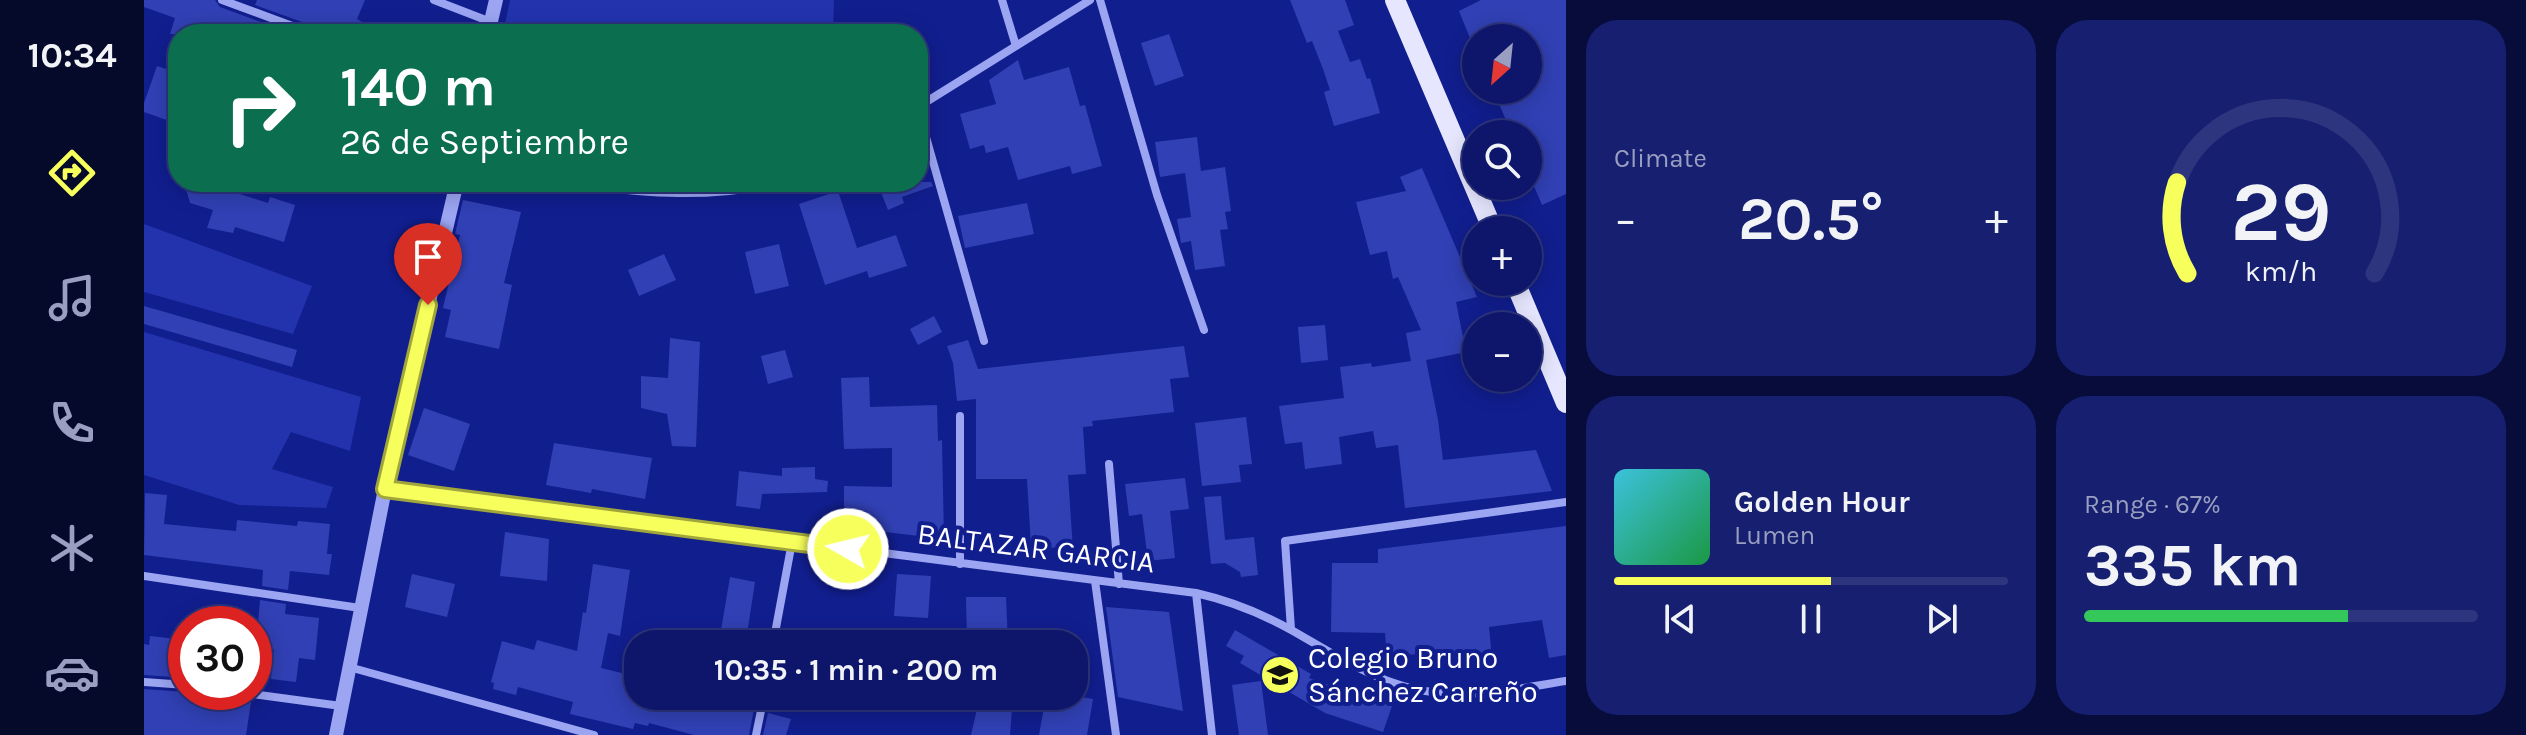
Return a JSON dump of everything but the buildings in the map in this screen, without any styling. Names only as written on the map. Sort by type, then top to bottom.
[{"type":"main road","points":[[1395,0],[1487,216]]},
{"type":"main road","points":[[1521,296],[1566,403]]},
{"type":"street","points":[[222,0],[287,24]]},
{"type":"street","points":[[434,0],[482,24]]},
{"type":"street","points":[[491,24],[496,0]]},
{"type":"street","points":[[1002,0],[1016,46]]},
{"type":"street","points":[[928,102],[1090,0]]},
{"type":"street","points":[[1100,0],[1157,195],[1204,330]]},
{"type":"street","points":[[928,143],[984,341]]},
{"type":"street","points":[[336,735],[385,489],[455,192]]},
{"type":"street","points":[[672,192],[697,192]]},
{"type":"street","points":[[960,416],[960,564]]},
{"type":"street","points":[[1109,464],[1119,584]]},
{"type":"street","name":"BALTAZAR GARCIA","points":[[385,489],[1196,593],[1224,599],[1291,629],[1367,672],[1394,683],[1432,692],[1470,694],[1566,681]]},
{"type":"street","points":[[1291,629],[1285,541],[1566,502]]},
{"type":"street","points":[[776,630],[792,542]]},
{"type":"street","points":[[144,576],[360,608]]},
{"type":"street","points":[[1095,581],[1116,735]]},
{"type":"street","points":[[1196,593],[1212,735]]},
{"type":"street","points":[[349,667],[594,735]]},
{"type":"street","points":[[144,682],[168,684]]},
{"type":"street","points":[[272,697],[341,706]]},
{"type":"street","points":[[756,735],[761,710]]},
{"type":"shaded area","points":[[510,0],[834,0],[833,24],[505,24]]},
{"type":"shaded area","points":[[144,224],[312,286],[293,334],[144,292]]},
{"type":"shaded area","points":[[144,332],[361,397],[350,451],[291,432],[272,469],[333,487],[326,508],[239,505],[144,475]]},
{"type":"place","name":"Colegio Bruno Sánchez Carreño","points":[[1280,675]]},
{"type":"route","points":[[428,305],[385,489],[848,549]]}]
